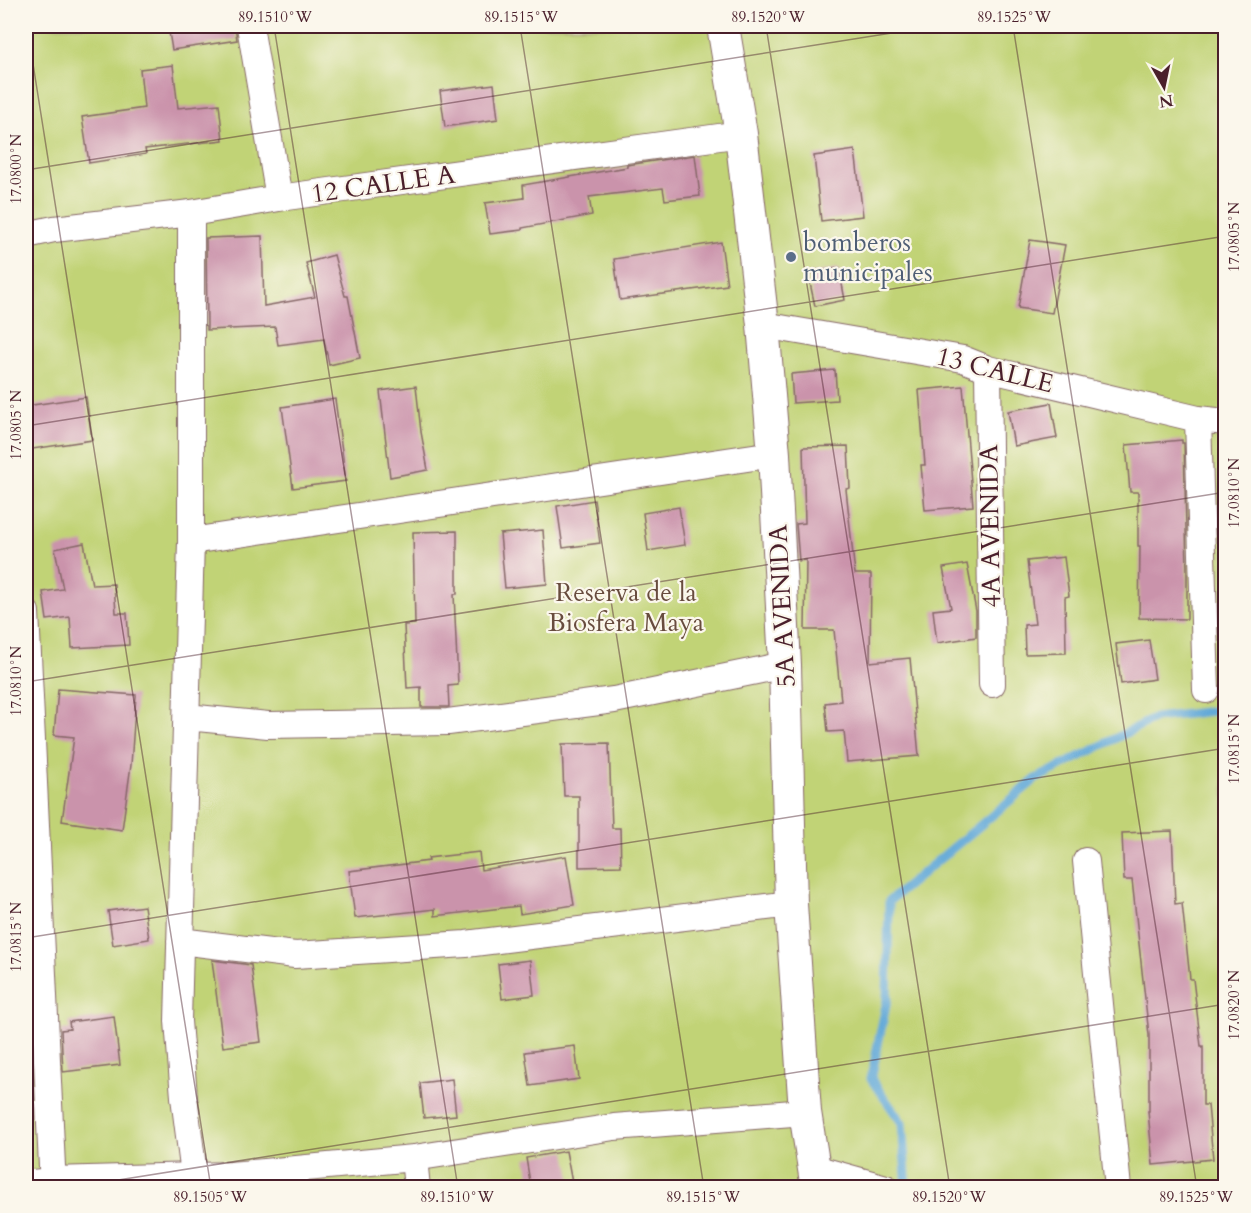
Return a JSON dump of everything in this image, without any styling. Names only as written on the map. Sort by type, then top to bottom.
[{"type":"street","points":[[250,26],[279,198]]},
{"type":"street","name":"5A AVENIDA","points":[[723,26],[741,134],[763,325],[774,454],[785,665],[791,904],[805,1112],[816,1178]]},
{"type":"street","name":"12 CALLE A","points":[[26,235],[54,229],[191,213],[279,198],[741,134]]},
{"type":"street","points":[[191,213],[191,541],[178,1021],[184,1097],[194,1175]]},
{"type":"street","name":"13 CALLE","points":[[763,325],[963,359],[988,369],[1198,419],[1226,422]]},
{"type":"street","name":"4A AVENIDA","points":[[988,369],[992,684]]},
{"type":"street","points":[[1198,419],[1206,690]]},
{"type":"street","points":[[191,541],[774,454]]},
{"type":"street","points":[[26,612],[53,1184]]},
{"type":"street","points":[[187,717],[268,725],[448,722],[614,700],[785,665]]},
{"type":"street","points":[[1086,861],[1118,1188]]},
{"type":"street","points":[[180,941],[295,955],[318,954],[466,944],[791,904]]},
{"type":"street","points":[[26,1184],[194,1175],[232,1181],[414,1158],[614,1127],[805,1112]]},
{"type":"street","points":[[414,1158],[417,1188]]},
{"type":"street","points":[[816,1178],[886,1188]]},
{"type":"green space","name":"Reserva de la Biosfera Maya","points":[[26,26],[1225,26],[1225,1187],[26,1187]]},
{"type":"building","points":[[168,26],[235,26],[237,40],[172,50]]},
{"type":"building","points":[[173,65],[178,108],[219,104],[223,140],[145,149],[146,154],[89,163],[82,117],[144,108],[140,69]]},
{"type":"building","points":[[494,84],[498,119],[445,127],[440,91]]},
{"type":"building","points":[[855,150],[863,216],[821,221],[814,156]]},
{"type":"building","points":[[695,155],[700,196],[665,200],[663,188],[589,197],[592,215],[522,228],[522,230],[490,234],[485,203],[524,198],[523,185],[627,167],[627,165]]},
{"type":"building","points":[[262,236],[264,306],[315,297],[306,263],[334,255],[345,296],[348,296],[360,358],[329,365],[324,339],[278,345],[275,327],[207,330],[206,238]]},
{"type":"building","points":[[1030,240],[1065,245],[1052,313],[1018,308]]},
{"type":"building","points":[[721,242],[727,285],[620,300],[614,259]]},
{"type":"building","points":[[839,268],[845,300],[815,306],[808,274]]},
{"type":"building","points":[[835,370],[837,400],[793,403],[791,374]]},
{"type":"building","points":[[416,386],[428,470],[390,477],[380,391]]},
{"type":"building","points":[[963,386],[973,506],[925,510],[921,465],[925,465],[919,390]]},
{"type":"building","points":[[86,397],[92,440],[26,450],[26,406]]},
{"type":"building","points":[[335,399],[346,481],[293,488],[282,407]]},
{"type":"building","points":[[1051,403],[1057,438],[1014,446],[1008,411]]},
{"type":"building","points":[[1182,440],[1184,443],[1187,619],[1139,618],[1138,492],[1130,492],[1126,445]]},
{"type":"building","points":[[848,446],[850,488],[846,489],[855,574],[871,574],[870,662],[910,658],[919,756],[847,762],[844,731],[828,732],[825,703],[841,701],[834,630],[805,630],[806,560],[799,561],[796,524],[805,523],[803,447]]},
{"type":"building","points":[[594,500],[600,543],[563,548],[557,506]]},
{"type":"building","points":[[679,507],[685,545],[648,551],[643,513]]},
{"type":"building","points":[[543,530],[547,584],[505,588],[500,534]]},
{"type":"building","points":[[457,531],[457,594],[454,594],[458,685],[448,686],[449,707],[421,707],[421,687],[407,688],[404,625],[415,624],[413,532]]},
{"type":"building","points":[[84,543],[92,585],[114,584],[116,613],[127,613],[129,645],[72,648],[70,617],[47,620],[43,592],[63,589],[55,549]]},
{"type":"building","points":[[1064,557],[1069,596],[1065,597],[1066,653],[1025,654],[1024,625],[1035,624],[1027,561]]},
{"type":"building","points":[[967,564],[976,611],[976,637],[937,643],[933,610],[951,608],[943,568]]},
{"type":"building","points":[[1149,640],[1155,679],[1121,684],[1116,644]]},
{"type":"building","points":[[58,689],[136,695],[131,765],[122,830],[62,821],[74,737],[54,735]]},
{"type":"building","points":[[609,743],[612,828],[620,828],[621,866],[579,867],[579,796],[564,796],[562,744]]},
{"type":"building","points":[[1172,831],[1175,904],[1182,903],[1190,979],[1193,979],[1201,1046],[1203,1046],[1203,1105],[1208,1105],[1213,1159],[1153,1165],[1148,1111],[1149,1035],[1132,880],[1124,880],[1122,833]]},
{"type":"building","points":[[479,852],[481,870],[566,856],[574,905],[520,914],[519,906],[435,916],[435,909],[355,918],[349,871]]},
{"type":"building","points":[[144,906],[149,939],[113,945],[108,911]]},
{"type":"building","points":[[212,960],[251,965],[261,1042],[223,1047]]},
{"type":"building","points":[[530,960],[534,995],[502,999],[498,964]]},
{"type":"building","points":[[114,1016],[120,1065],[63,1072],[61,1030],[70,1029],[69,1022]]},
{"type":"building","points":[[575,1046],[579,1079],[530,1086],[525,1052]]},
{"type":"building","points":[[452,1079],[456,1115],[424,1118],[420,1083]]},
{"type":"building","points":[[566,1151],[573,1188],[531,1188],[526,1158]]},
{"type":"waterway","points":[[907,1188],[902,1123],[871,1079],[887,1000],[889,901],[1036,779],[1155,718],[1221,710],[1226,706]]},
{"type":"place","name":"bomberos municipales","points":[[791,257]]}]
